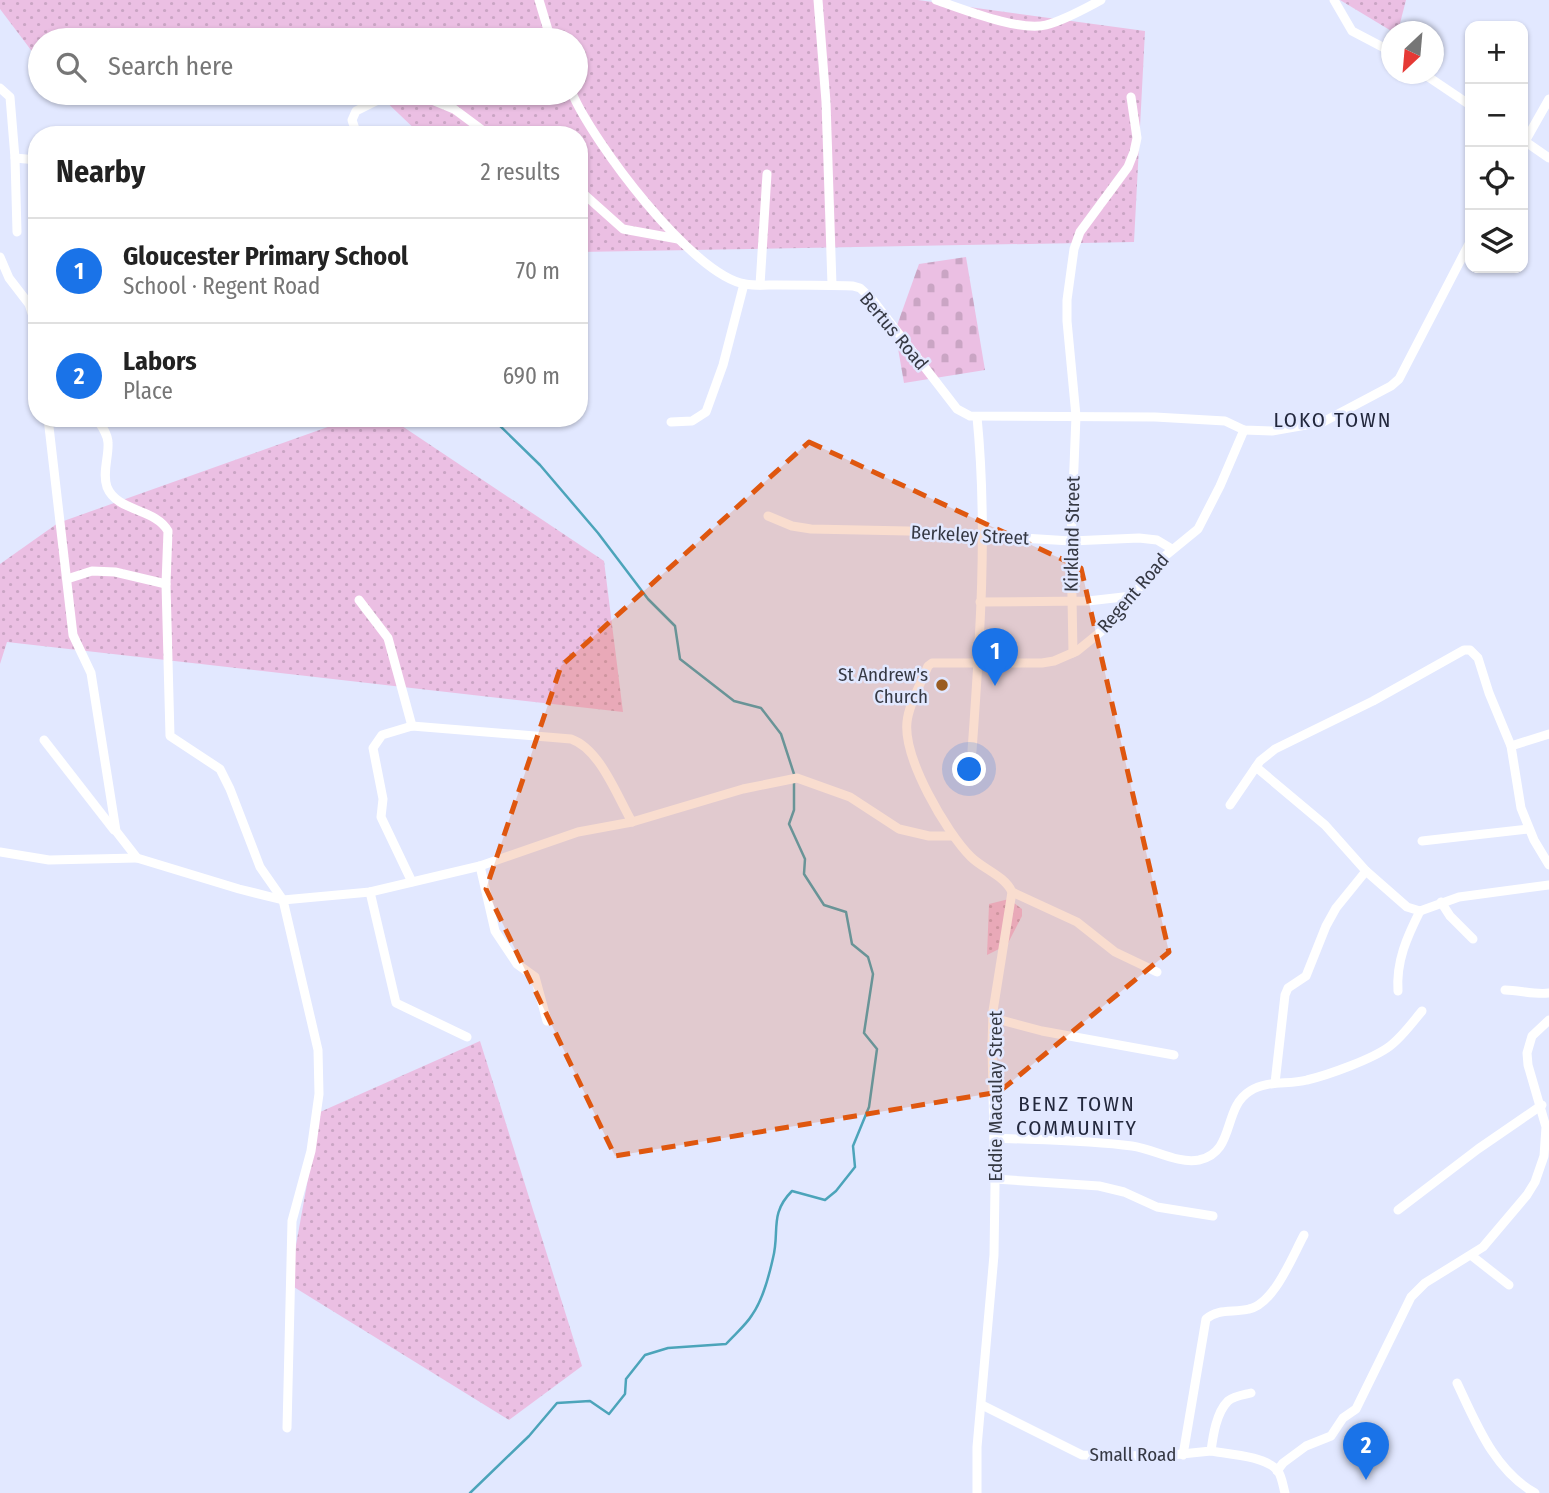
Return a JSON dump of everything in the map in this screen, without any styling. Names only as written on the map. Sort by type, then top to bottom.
[{"type":"street","points":[[539,0],[547,28]]},
{"type":"street","points":[[818,0],[826,102],[832,285]]},
{"type":"street","points":[[936,0],[1006,22],[1035,27],[1047,25],[1101,0]]},
{"type":"street","points":[[1334,0],[1352,31],[1381,47]]},
{"type":"street","points":[[1439,84],[1465,102]]},
{"type":"street","points":[[0,88],[10,97],[17,232]]},
{"type":"street","name":"Kirkland Street","points":[[1073,653],[1071,541],[1076,416],[1067,321],[1074,249],[1080,232],[1128,167],[1134,152],[1137,138],[1131,97]]},
{"type":"street","points":[[1528,135],[1549,99]]},
{"type":"street","points":[[354,126],[352,120],[356,111],[368,105]]},
{"type":"street","points":[[444,105],[477,126]]},
{"type":"street","name":"Bertus Road","points":[[577,105],[611,156],[678,239],[712,270],[744,284],[853,286],[866,293],[957,409],[963,414],[977,417]]},
{"type":"street","points":[[1528,145],[1549,158]]},
{"type":"street","points":[[15,158],[28,159]]},
{"type":"street","points":[[760,285],[767,174]]},
{"type":"street","points":[[588,198],[622,229],[678,239]]},
{"type":"street","points":[[972,751],[979,662],[983,535],[983,474],[977,417],[1076,416],[1216,421],[1244,430],[1272,431],[1324,422],[1399,379],[1465,252]]},
{"type":"street","points":[[0,257],[9,278],[28,303]]},
{"type":"street","points":[[671,422],[692,421],[706,412],[723,365],[744,284]]},
{"type":"street","points":[[49,427],[73,635],[90,673],[116,831]]},
{"type":"street","points":[[101,427],[108,440],[107,487],[118,500],[155,518],[168,531],[166,584],[170,736],[220,769],[260,867],[283,900],[318,1050],[319,1094],[311,1151],[292,1221],[287,1428]]},
{"type":"street","name":"Regent Road","points":[[979,662],[1054,661],[1073,653],[1110,625],[1172,549],[1198,529],[1244,430]]},
{"type":"street","name":"Berkeley Street","points":[[768,516],[792,526],[811,529],[1071,541],[1151,539],[1164,542],[1172,549]]},
{"type":"street","points":[[67,579],[92,570],[115,572],[166,584]]},
{"type":"street","points":[[980,603],[1071,601],[1132,596]]},
{"type":"street","points":[[359,600],[388,639],[412,726]]},
{"type":"street","points":[[1230,805],[1256,767],[1275,749],[1393,690],[1464,650],[1470,650],[1478,658],[1511,747],[1518,796],[1529,829],[1546,852],[1549,865]]},
{"type":"street","points":[[979,662],[932,663],[907,719],[906,733],[910,753],[932,801],[953,836],[971,856],[1007,883],[1012,891],[1076,922],[1115,952],[1157,972]]},
{"type":"street","points":[[412,883],[381,817],[383,799],[373,748],[382,735],[412,726],[571,739],[581,743],[594,754],[632,822]]},
{"type":"street","points":[[1511,747],[1549,734]]},
{"type":"street","points":[[44,740],[137,858]]},
{"type":"street","points":[[1256,767],[1325,825],[1366,871],[1407,907],[1420,911],[1459,897],[1549,885]]},
{"type":"street","points":[[0,852],[49,860],[137,858],[283,900],[370,892],[480,866],[578,832],[632,822],[743,789],[797,778],[850,797],[899,829],[929,836],[953,836]]},
{"type":"street","points":[[1422,841],[1529,829]]},
{"type":"street","points":[[480,866],[495,931],[517,964],[535,977],[547,1021]]},
{"type":"street","points":[[1275,1083],[1288,988],[1306,976],[1336,908],[1366,871]]},
{"type":"street","name":"Eddie Macaulay Street","points":[[976,1493],[977,1447],[993,1255],[993,1018],[1012,891]]},
{"type":"street","points":[[370,892],[396,1003],[467,1037]]},
{"type":"street","points":[[1441,902],[1450,916],[1473,939]]},
{"type":"street","points":[[1398,991],[1397,979],[1403,946],[1420,911]]},
{"type":"street","points":[[1505,990],[1549,993]]},
{"type":"street","points":[[994,1138],[1124,1145],[1188,1161],[1196,1160],[1220,1150],[1236,1109],[1248,1092],[1275,1083],[1305,1081],[1381,1052],[1393,1044],[1422,1011]]},
{"type":"street","points":[[993,1018],[1042,1031],[1174,1055]]},
{"type":"street","points":[[1285,1493],[1278,1471],[1289,1458],[1306,1446],[1331,1436],[1343,1418],[1354,1412],[1406,1307],[1418,1289],[1472,1256],[1493,1237],[1535,1182],[1544,1156],[1546,1140],[1542,1105],[1534,1085],[1527,1053],[1532,1036],[1549,1020]]},
{"type":"street","points":[[1398,1210],[1478,1149],[1542,1105]]},
{"type":"street","points":[[995,1180],[1099,1186],[1124,1192],[1157,1207],[1213,1216]]},
{"type":"street","points":[[1183,1455],[1206,1319],[1218,1312],[1250,1309],[1262,1304],[1272,1294],[1304,1235]]},
{"type":"street","points":[[1472,1256],[1509,1285]]},
{"type":"street","points":[[1457,1383],[1480,1432],[1495,1455],[1514,1478],[1535,1493]]},
{"type":"street","points":[[1211,1451],[1215,1428],[1223,1408],[1235,1398],[1251,1393]]},
{"type":"street","name":"Small Road","points":[[982,1405],[1082,1455],[1162,1457],[1211,1451],[1245,1456],[1270,1465],[1278,1471]]},
{"type":"highlighted area","points":[[809,442],[1081,568],[1169,952],[999,1092],[615,1156],[486,889],[561,666]]},
{"type":"green space","points":[[0,0],[918,0],[1145,31],[1134,242],[588,252],[588,126],[412,126],[390,105],[588,105],[588,28],[28,28],[28,46],[0,9]]},
{"type":"green space","points":[[1340,0],[1406,0],[1401,21],[1381,21],[1381,25]]},
{"type":"green space","points":[[966,257],[985,370],[904,383],[895,331],[919,264]]},
{"type":"green space","points":[[328,427],[403,427],[604,561],[623,712],[7,642],[0,664],[0,564],[58,523]]},
{"type":"green space","points":[[1009,899],[1022,909],[1022,916],[1007,945],[987,955],[989,904]]},
{"type":"green space","points":[[480,1041],[582,1366],[509,1420],[289,1284],[320,1112]]},
{"type":"waterway","points":[[501,427],[540,465],[598,533],[648,599],[675,626],[680,659],[734,701],[761,708],[781,734],[794,774]]},
{"type":"waterway","points":[[470,1493],[529,1436],[557,1403],[590,1401],[609,1414],[625,1394],[626,1379],[645,1355],[668,1348],[726,1344],[750,1319],[762,1295],[775,1248],[776,1223],[785,1199],[792,1191],[825,1200],[855,1167],[853,1146],[869,1107],[877,1049],[864,1033],[873,974],[868,957],[852,944],[846,912],[824,905],[804,874],[805,859],[789,824],[794,810],[794,781]]},
{"type":"place","name":"St Andrew's Church","points":[[942,685]]},
{"type":"place","name":"Gloucester Primary School","points":[[995,686]]},
{"type":"place","name":"Labors","points":[[1366,1480]]},
{"type":"district","name":"LOKO TOWN","points":[[1333,420]]},
{"type":"district","name":"BENZ TOWN COMMUNITY","points":[[1077,1116]]}]
